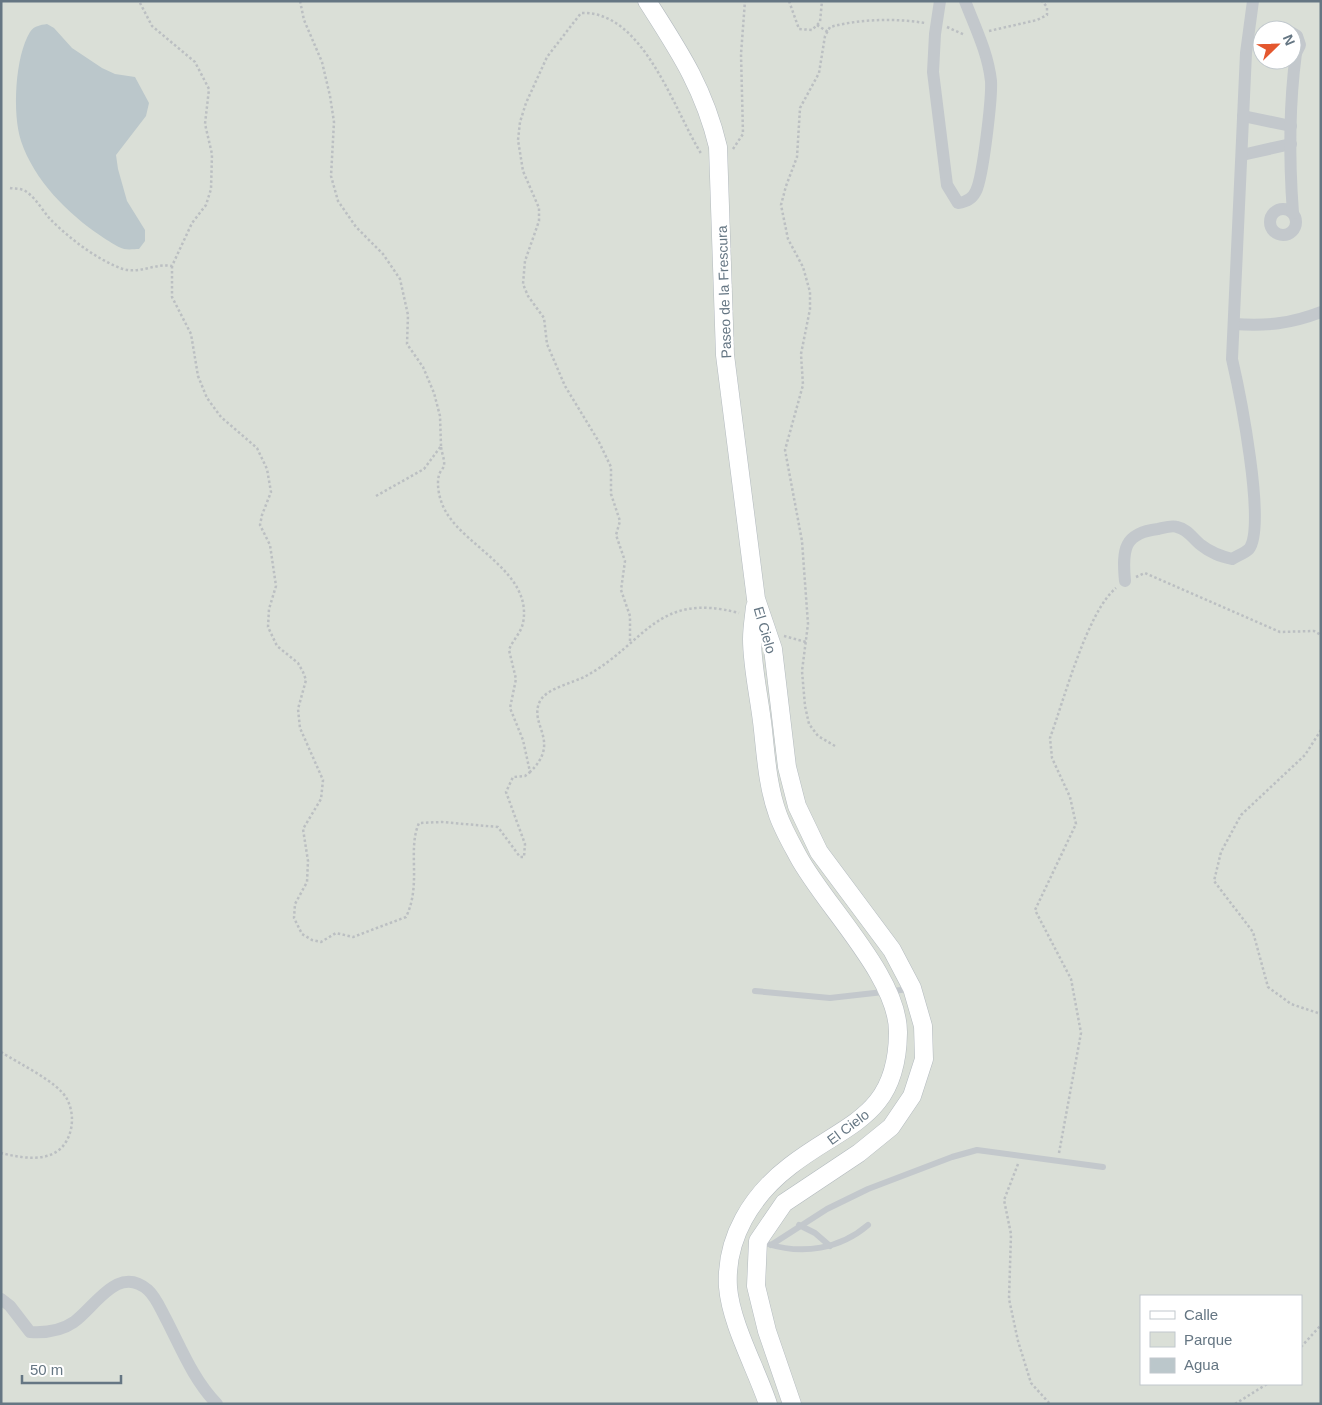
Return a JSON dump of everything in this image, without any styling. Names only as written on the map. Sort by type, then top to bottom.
[{"type":"street","name":"Paseo de la Frescura","points":[[647,1],[688,65],[710,114],[718,147],[725,355],[756,599]]},
{"type":"street","points":[[940,1],[936,25],[933,72],[947,185],[958,203],[966,202],[976,192],[982,172],[991,82],[979,35],[965,1]]},
{"type":"street","points":[[1126,581],[1123,558],[1132,537],[1140,531],[1176,526],[1187,532],[1215,555],[1232,559],[1249,548],[1254,534],[1251,461],[1242,401],[1232,359],[1246,53],[1253,1]]},
{"type":"street","points":[[1293,70],[1291,126],[1293,213]]},
{"type":"street","points":[[1243,116],[1291,126]]},
{"type":"street","points":[[1242,155],[1291,144]]},
{"type":"street","points":[[1234,324],[1268,326],[1305,318],[1321,312]]},
{"type":"street","name":"El Cielo","points":[[756,599],[752,640],[768,770],[778,814],[799,858],[871,961],[888,993],[898,1030],[897,1060],[888,1086],[872,1108],[858,1123],[789,1166],[761,1193],[739,1223],[752,1239],[756,1286],[767,1331],[792,1404]]},
{"type":"street","name":"El Cielo","points":[[756,599],[773,649],[787,766],[797,806],[819,852],[892,950],[912,988],[923,1026],[924,1059],[912,1096],[892,1127],[859,1153],[784,1203],[752,1239],[730,1253],[728,1288],[742,1338],[768,1404]]},
{"type":"street","points":[[1,1299],[10,1306],[30,1332],[44,1333],[59,1330],[74,1322],[117,1285],[127,1282],[139,1282],[152,1292],[195,1376],[217,1404]]},
{"type":"lane","points":[[755,991],[830,998],[888,993],[912,988]]},
{"type":"lane","points":[[752,1239],[799,1226],[868,1189],[952,1157],[978,1150],[1104,1167]]},
{"type":"lane","points":[[752,1239],[791,1250],[830,1246],[856,1235],[868,1225]]},
{"type":"lane","points":[[799,1226],[815,1233],[830,1246]]},
{"type":"path","points":[[140,1],[152,26],[195,62],[209,89],[205,124],[212,154],[211,188],[206,205],[192,223],[172,266],[172,297],[191,334],[198,376],[207,398],[221,417],[258,448],[265,462],[270,484],[269,500],[262,514],[260,525],[270,545],[276,586],[269,609],[268,627],[278,646],[298,664],[306,680],[298,709],[300,728],[323,780],[321,799],[303,829],[308,861],[307,882],[293,910],[294,918],[302,934],[316,942],[321,942],[336,933],[354,937],[406,917],[413,898],[416,868],[415,832],[418,823],[442,822],[498,827],[520,857],[524,857],[525,844],[506,792],[513,777],[524,776],[542,758],[545,746],[538,716],[542,699],[614,658],[630,641],[668,615],[693,608],[728,610],[741,614],[754,623]]},
{"type":"path","points":[[300,1],[304,20],[322,62],[330,96],[334,122],[331,176],[335,193],[349,218],[383,254],[400,279],[406,298],[408,344],[422,367],[434,393],[440,416],[444,465],[439,474],[438,485],[445,511],[456,526],[513,581],[520,594],[523,606],[523,625],[509,650],[516,678],[510,708],[523,740],[530,772]]},
{"type":"path","points":[[630,641],[630,616],[621,590],[625,561],[616,535],[620,521],[611,494],[611,467],[599,442],[565,386],[548,344],[544,318],[528,296],[523,284],[524,261],[539,221],[539,208],[523,171],[518,140],[520,122],[526,103],[547,57],[572,22],[581,13],[595,13],[629,35],[658,70],[705,159],[718,162],[732,152],[743,134],[741,54],[745,1]]},
{"type":"path","points":[[790,1],[799,28],[812,30],[820,22],[822,1]]},
{"type":"path","points":[[835,746],[818,736],[809,724],[805,706],[802,671],[808,624],[802,541],[785,450],[803,385],[801,354],[810,309],[810,292],[803,267],[786,233],[781,205],[797,157],[800,108],[819,73],[830,27],[862,21],[892,20],[936,25],[953,29],[968,36],[979,35],[1038,20],[1047,15],[1047,7],[1042,1]]},
{"type":"path","points":[[817,25],[828,32]]},
{"type":"path","points":[[10,188],[27,192],[51,220],[64,231],[95,254],[121,268],[138,271],[164,265],[172,266]]},
{"type":"path","points":[[376,496],[424,469],[441,446]]},
{"type":"path","points":[[1058,1161],[1081,1033],[1071,980],[1035,910],[1076,824],[1070,797],[1052,758],[1050,738],[1091,624],[1106,596],[1126,581],[1145,573],[1280,632],[1314,631],[1321,635]]},
{"type":"path","points":[[1321,730],[1305,755],[1241,814],[1221,852],[1214,881],[1253,932],[1268,987],[1291,1004],[1321,1014]]},
{"type":"path","points":[[1,1052],[52,1085],[67,1098],[73,1118],[69,1138],[60,1151],[43,1157],[21,1158],[1,1153]]},
{"type":"path","points":[[1021,1156],[1004,1200],[1011,1234],[1009,1299],[1018,1341],[1031,1383],[1050,1404]]},
{"type":"path","points":[[1302,1346],[1321,1325]]},
{"type":"path","points":[[1235,1404],[1265,1385]]},
{"type":"green space","points":[[1,1],[1321,1],[1321,1404],[1,1404]]},
{"type":"water","points":[[47,24],[54,28],[72,48],[102,68],[115,74],[135,77],[149,103],[146,116],[116,155],[127,201],[145,230],[145,241],[139,249],[118,247],[89,227],[65,207],[34,169],[21,141],[16,116],[16,85],[21,55],[30,32],[35,27]]}]
